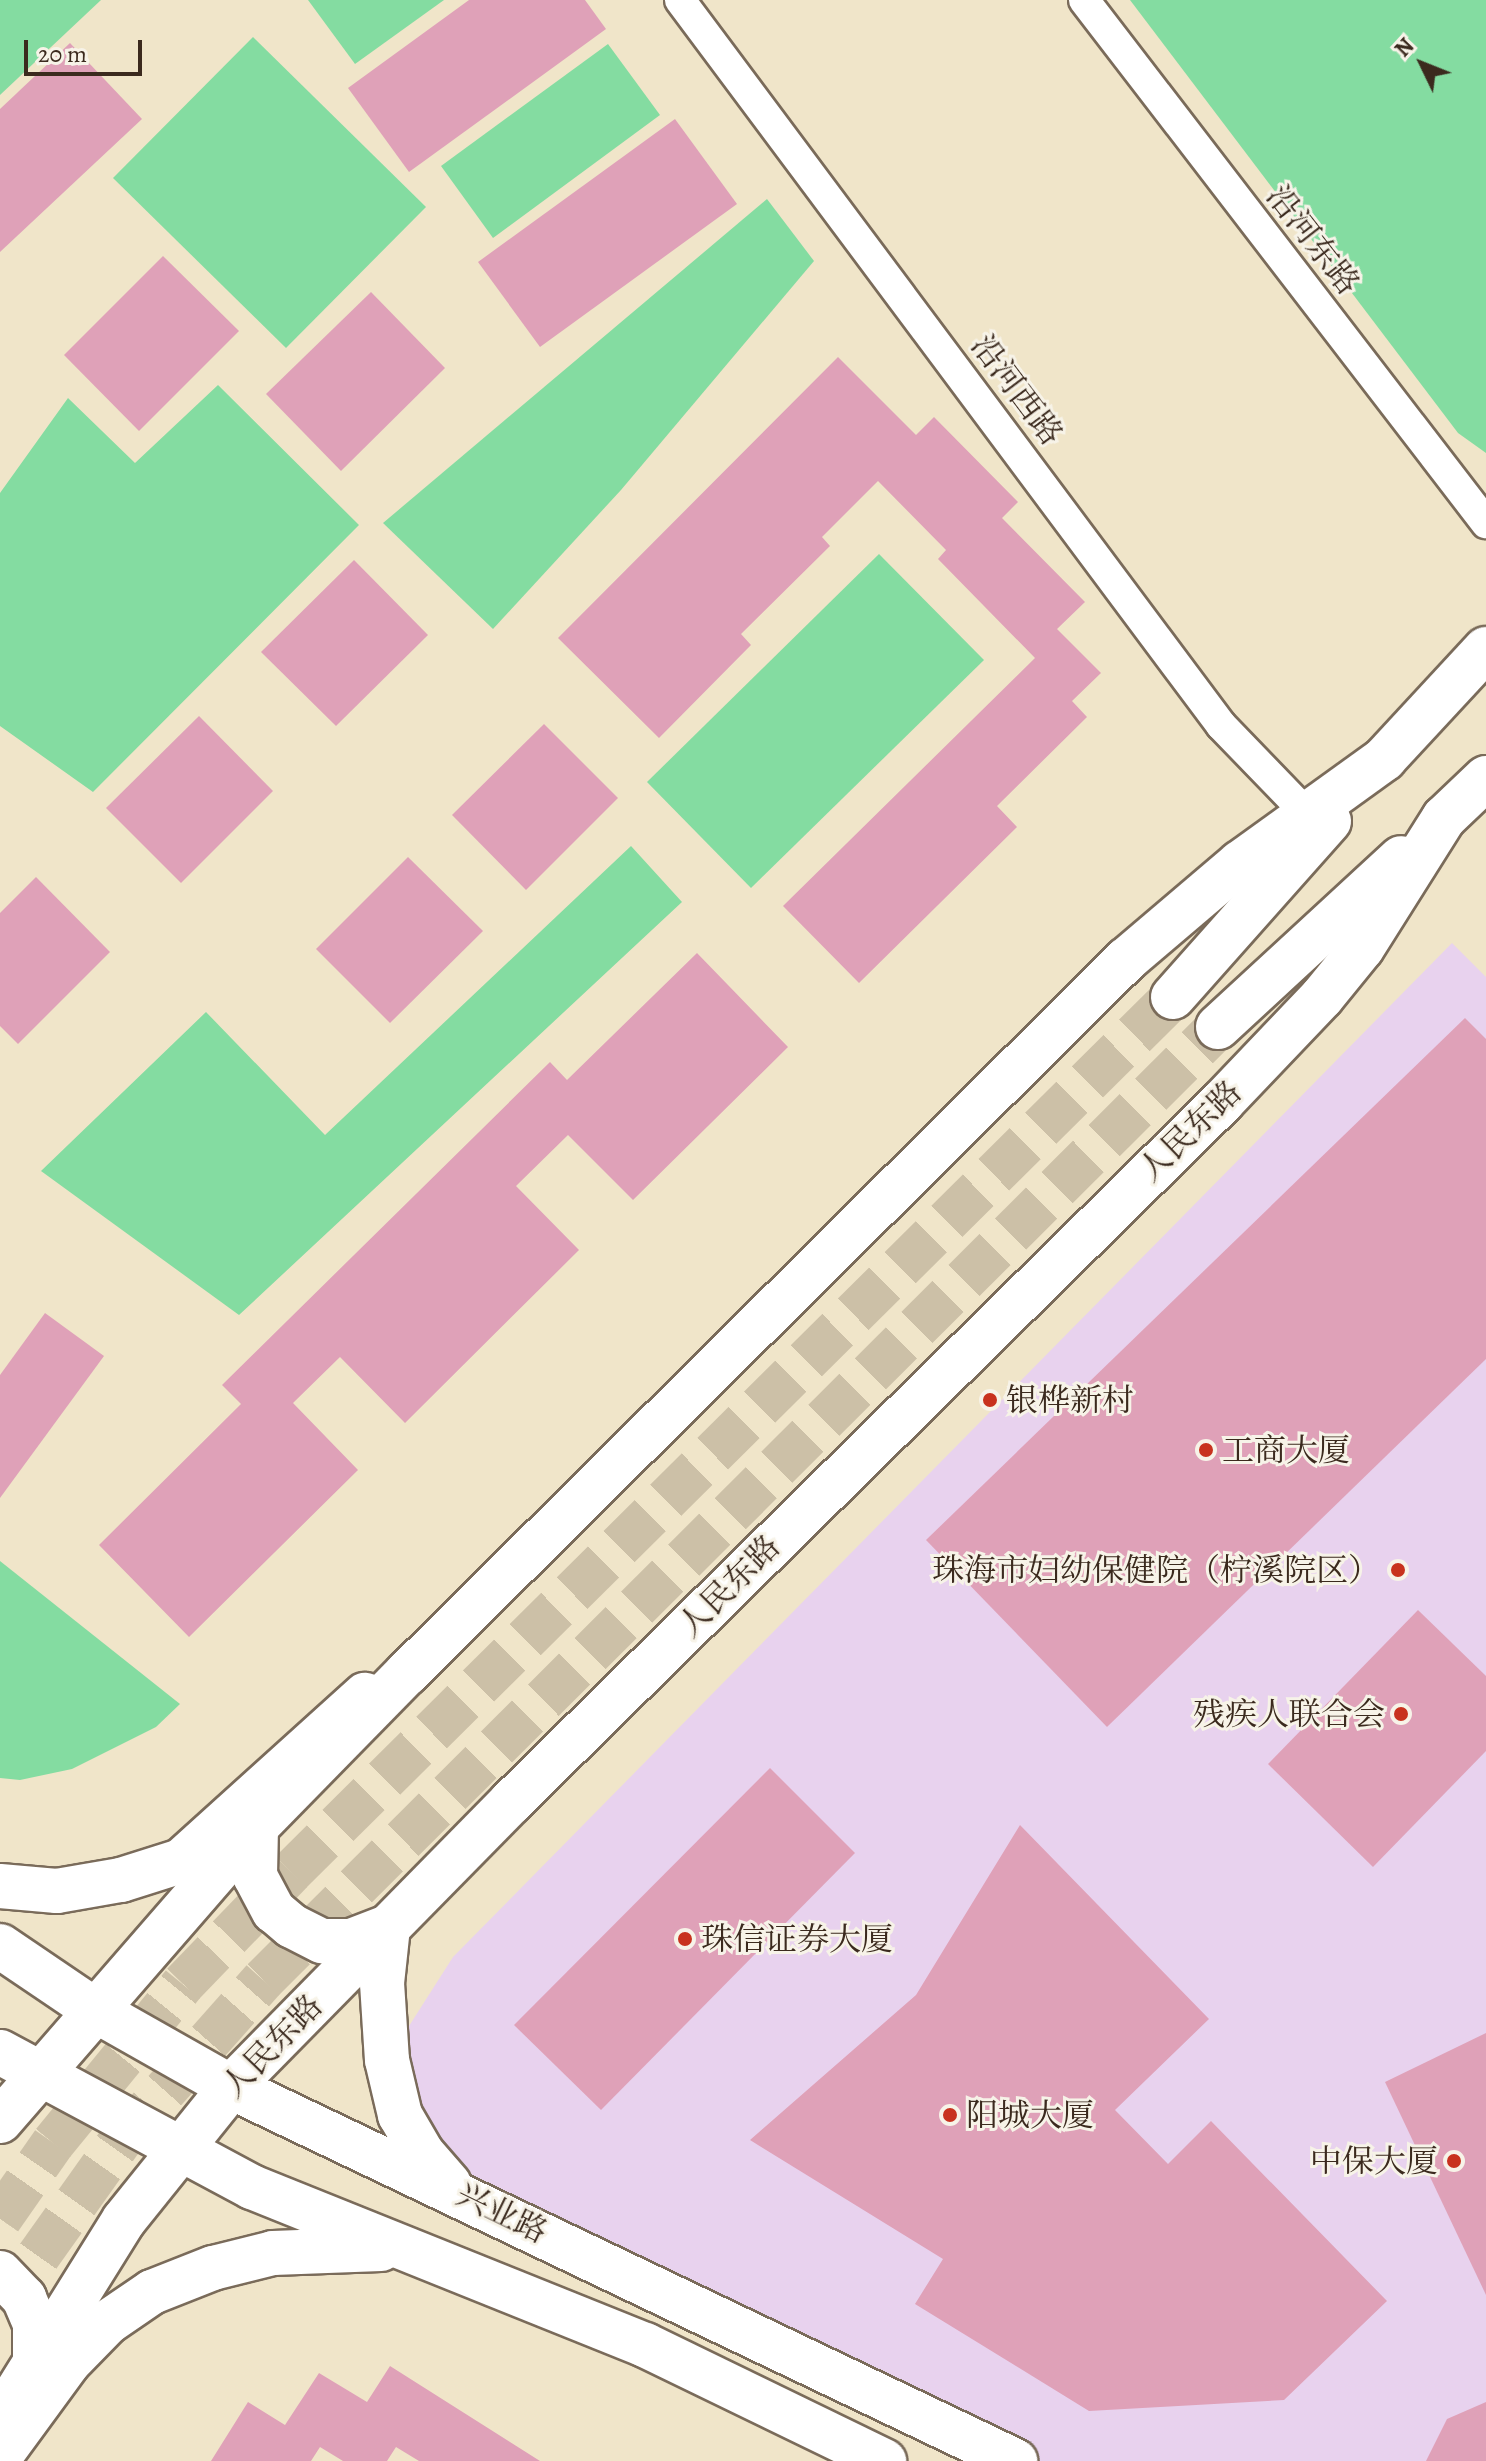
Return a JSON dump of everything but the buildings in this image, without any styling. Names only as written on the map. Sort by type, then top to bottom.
[{"type":"main road","points":[[1173,997],[1486,649]]},
{"type":"main road","points":[[0,2121],[93,2009],[256,1827],[426,1653],[1126,960],[1185,907],[1384,759]]},
{"type":"main road","name":"人民东路","points":[[0,2419],[124,2220],[231,2087],[1322,997],[1362,948],[1444,818],[1486,778]]},
{"type":"main road","points":[[1218,1027],[1444,818]]},
{"type":"main road","points":[[0,1886],[57,1891],[121,1880],[181,1861],[237,1815],[347,1706],[426,1653]]},
{"type":"main road","points":[[256,1827],[255,1876],[274,1911],[292,1926],[322,1941],[351,1941],[388,1927],[382,1983],[387,2060],[400,2115],[422,2153],[456,2191]]},
{"type":"main road","name":"兴业路","points":[[0,1946],[93,2009],[231,2087],[456,2191],[1015,2461]]},
{"type":"main road","name":"兴业路","points":[[0,2052],[252,2187],[645,2345],[884,2461]]},
{"type":"main road","points":[[0,2456],[68,2363],[108,2322],[152,2292],[213,2268],[273,2253],[406,2249]]},
{"type":"main road","points":[[0,2273],[24,2298],[35,2324],[35,2362]]},
{"type":"street","name":"沿河西路","points":[[680,0],[1221,725],[1307,814]]},
{"type":"street","name":"沿河东路","points":[[1084,0],[1486,523]]},
{"type":"shaded area","points":[[1452,943],[1486,977],[1486,2461],[1015,2461],[456,2191],[388,2059],[453,1957]]},
{"type":"green space","points":[[0,0],[101,0],[0,95]]},
{"type":"green space","points":[[308,0],[444,0],[355,64]]},
{"type":"green space","points":[[1130,0],[1486,0],[1486,453],[1458,433]]},
{"type":"green space","points":[[253,37],[426,207],[286,348],[113,178]]},
{"type":"green space","points":[[608,44],[660,115],[493,238],[441,166]]},
{"type":"green space","points":[[767,199],[814,261],[621,490],[493,629],[383,523]]},
{"type":"green space","points":[[218,385],[359,525],[93,792],[0,726],[0,493],[68,398],[135,463]]},
{"type":"green space","points":[[879,554],[984,660],[751,888],[647,782]]},
{"type":"green space","points":[[631,846],[682,902],[239,1315],[41,1171],[206,1012],[325,1135]]},
{"type":"green space","points":[[0,1561],[180,1704],[156,1727],[72,1769],[20,1780],[0,1778]]},
{"type":"tunnel","points":[[0,2219],[53,2143],[183,1984],[291,1872],[1173,997]]},
{"type":"tunnel","points":[[0,2310],[121,2140],[263,1980],[1218,1027]]},
{"type":"place","name":"银桦新村","points":[[990,1400]]},
{"type":"place","name":"工商大厦","points":[[1206,1450]]},
{"type":"place","name":"珠海市妇幼保健院（柠溪院区）","points":[[1398,1570]]},
{"type":"place","name":"残疾人联合会","points":[[1401,1714]]},
{"type":"place","name":"珠信证券大厦","points":[[685,1939]]},
{"type":"place","name":"阳城大厦","points":[[950,2115]]},
{"type":"place","name":"中保大厦","points":[[1454,2161]]}]
